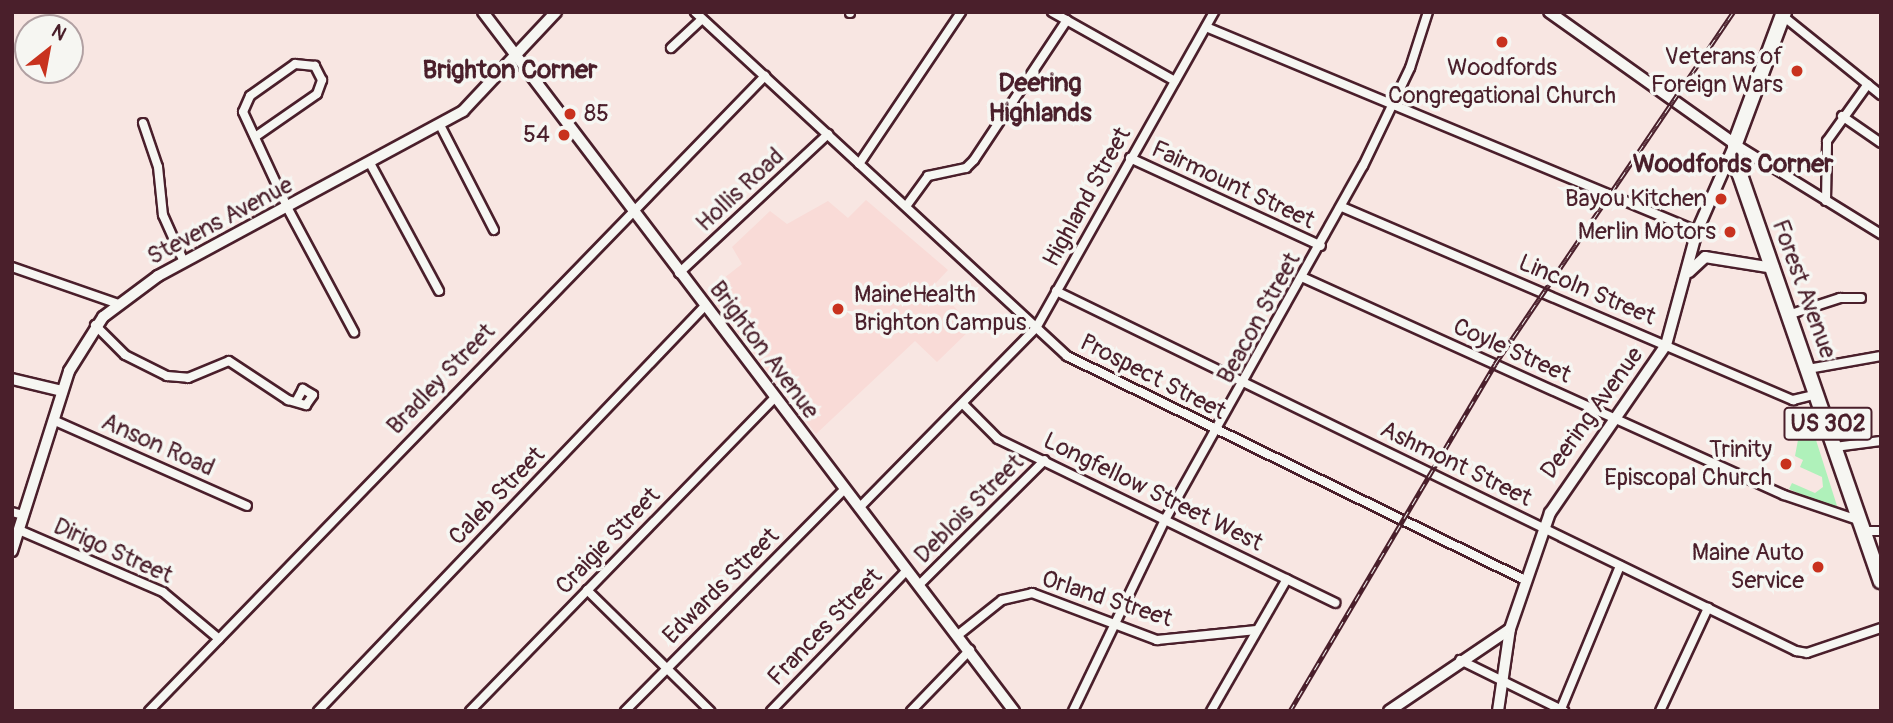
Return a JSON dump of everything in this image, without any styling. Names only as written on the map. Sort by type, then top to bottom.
[{"type":"highway","points":[[1735,144],[1783,14]]},
{"type":"highway","name":"Forest Avenue","points":[[1735,144],[1746,199],[1791,314],[1881,581]]},
{"type":"main road","name":"Brighton Avenue","points":[[483,12],[510,56],[970,650],[1014,711]]},
{"type":"main road","name":"Stevens Avenue","points":[[12,551],[19,530],[18,514],[54,420],[62,391],[95,325],[118,304],[184,262],[371,165],[463,111],[510,56],[556,12]]},
{"type":"main road","points":[[1549,12],[1735,144]]},
{"type":"main road","name":"Deering Avenue","points":[[1498,711],[1510,629],[1544,529],[1568,479],[1667,345],[1695,236],[1735,144]]},
{"type":"main road","points":[[1695,236],[1705,257]]},
{"type":"main road","points":[[1705,257],[1774,268]]},
{"type":"main road","points":[[1685,278],[1705,257]]},
{"type":"main road","points":[[12,379],[62,391]]},
{"type":"main road","points":[[1389,711],[1458,659],[1510,629]]},
{"type":"street","points":[[859,164],[961,12]]},
{"type":"street","points":[[1052,12],[1175,81]]},
{"type":"street","name":"Highland Street","points":[[859,508],[1036,328],[1214,12]]},
{"type":"street","name":"Beacon Street","points":[[1073,711],[1166,518],[1246,382],[1342,207],[1393,105],[1428,12]]},
{"type":"street","points":[[1783,14],[1881,95]]},
{"type":"street","points":[[671,48],[699,16]]},
{"type":"street","name":"Prospect Street","points":[[699,16],[1075,362],[1525,580]]},
{"type":"street","points":[[907,205],[928,176],[966,168],[974,160],[1067,20]]},
{"type":"street","points":[[1206,27],[1695,236]]},
{"type":"street","points":[[255,137],[317,93],[322,80],[315,66],[295,64],[248,98],[243,112],[288,209],[354,332]]},
{"type":"street","name":"Bradley Street","points":[[149,711],[630,209],[765,76]]},
{"type":"street","points":[[1826,201],[1825,152],[1842,116],[1868,85]]},
{"type":"street","points":[[1842,116],[1881,143]]},
{"type":"street","points":[[143,123],[158,167],[163,215],[184,262]]},
{"type":"street","points":[[440,125],[494,230]]},
{"type":"street","name":"Hollis Road","points":[[679,273],[828,134]]},
{"type":"street","points":[[1735,144],[1881,234]]},
{"type":"street","name":"Fairmount Street","points":[[1130,158],[1321,246]]},
{"type":"street","points":[[371,165],[439,291]]},
{"type":"street","name":"Lincoln Street","points":[[1342,207],[1793,400],[1817,394]]},
{"type":"street","points":[[12,267],[118,304]]},
{"type":"street","name":"Coyle Street","points":[[1304,278],[1841,519],[1881,531]]},
{"type":"street","name":"Ashmont Street","points":[[1056,291],[1802,654],[1881,628]]},
{"type":"street","points":[[1791,314],[1840,298],[1861,298]]},
{"type":"street","name":"Caleb Street","points":[[318,711],[704,307]]},
{"type":"street","points":[[95,325],[125,355],[172,378],[188,378],[229,361],[297,400]]},
{"type":"street","points":[[1808,369],[1881,356]]},
{"type":"street","name":"Craigie Street","points":[[470,711],[774,398]]},
{"type":"street","name":"Longfellow Street West","points":[[963,404],[998,439],[1166,518],[1335,603]]},
{"type":"street","name":"Anson Road","points":[[54,420],[247,506]]},
{"type":"street","points":[[1835,447],[1881,441]]},
{"type":"street","name":"Deblois Street","points":[[919,585],[1045,460]]},
{"type":"street","name":"Edwards Street","points":[[625,711],[845,489]]},
{"type":"street","name":"Dirigo Street","points":[[19,530],[163,592],[219,639]]},
{"type":"street","points":[[1458,659],[1562,710],[1619,566]]},
{"type":"street","name":"Frances Street","points":[[771,711],[907,570]]},
{"type":"street","points":[[1211,711],[1287,579]]},
{"type":"street","points":[[587,590],[710,711]]},
{"type":"street","name":"Orland Street","points":[[958,635],[1002,600],[1032,593],[1172,641],[1257,630]]},
{"type":"street","points":[[1660,711],[1708,608]]},
{"type":"street","points":[[911,711],[970,650]]},
{"type":"shaded area","name":"MaineHealth Brighton Campus","points":[[866,200],[948,270],[934,285],[973,327],[937,362],[915,341],[816,434],[706,292],[742,264],[732,247],[770,211],[787,224],[828,201],[848,218]]},
{"type":"green space","points":[[1803,413],[1808,415],[1839,512],[1789,489],[1792,483],[1815,493],[1823,487],[1822,477],[1800,467],[1803,460],[1795,456]]},
{"type":"railway","points":[[1290,711],[1495,364],[1733,12]]},
{"type":"place","name":"Woodfords Congregational Church","points":[[1502,42]]},
{"type":"place","name":"Veterans of Foreign Wars","points":[[1797,71]]},
{"type":"place","name":"85","points":[[570,114]]},
{"type":"place","name":"54","points":[[564,135]]},
{"type":"place","name":"Bayou Kitchen","points":[[1721,199]]},
{"type":"place","name":"Merlin Motors","points":[[1730,232]]},
{"type":"place","name":"MaineHealth Brighton Campus","points":[[838,309]]},
{"type":"place","name":"Trinity Episcopal Church","points":[[1786,464]]},
{"type":"place","name":"Maine Auto Service","points":[[1818,567]]},
{"type":"district","name":"Brighton Corner","points":[[510,71]]},
{"type":"district","name":"Deering Highlands","points":[[1040,99]]},
{"type":"district","name":"Woodfords Corner","points":[[1733,165]]}]
